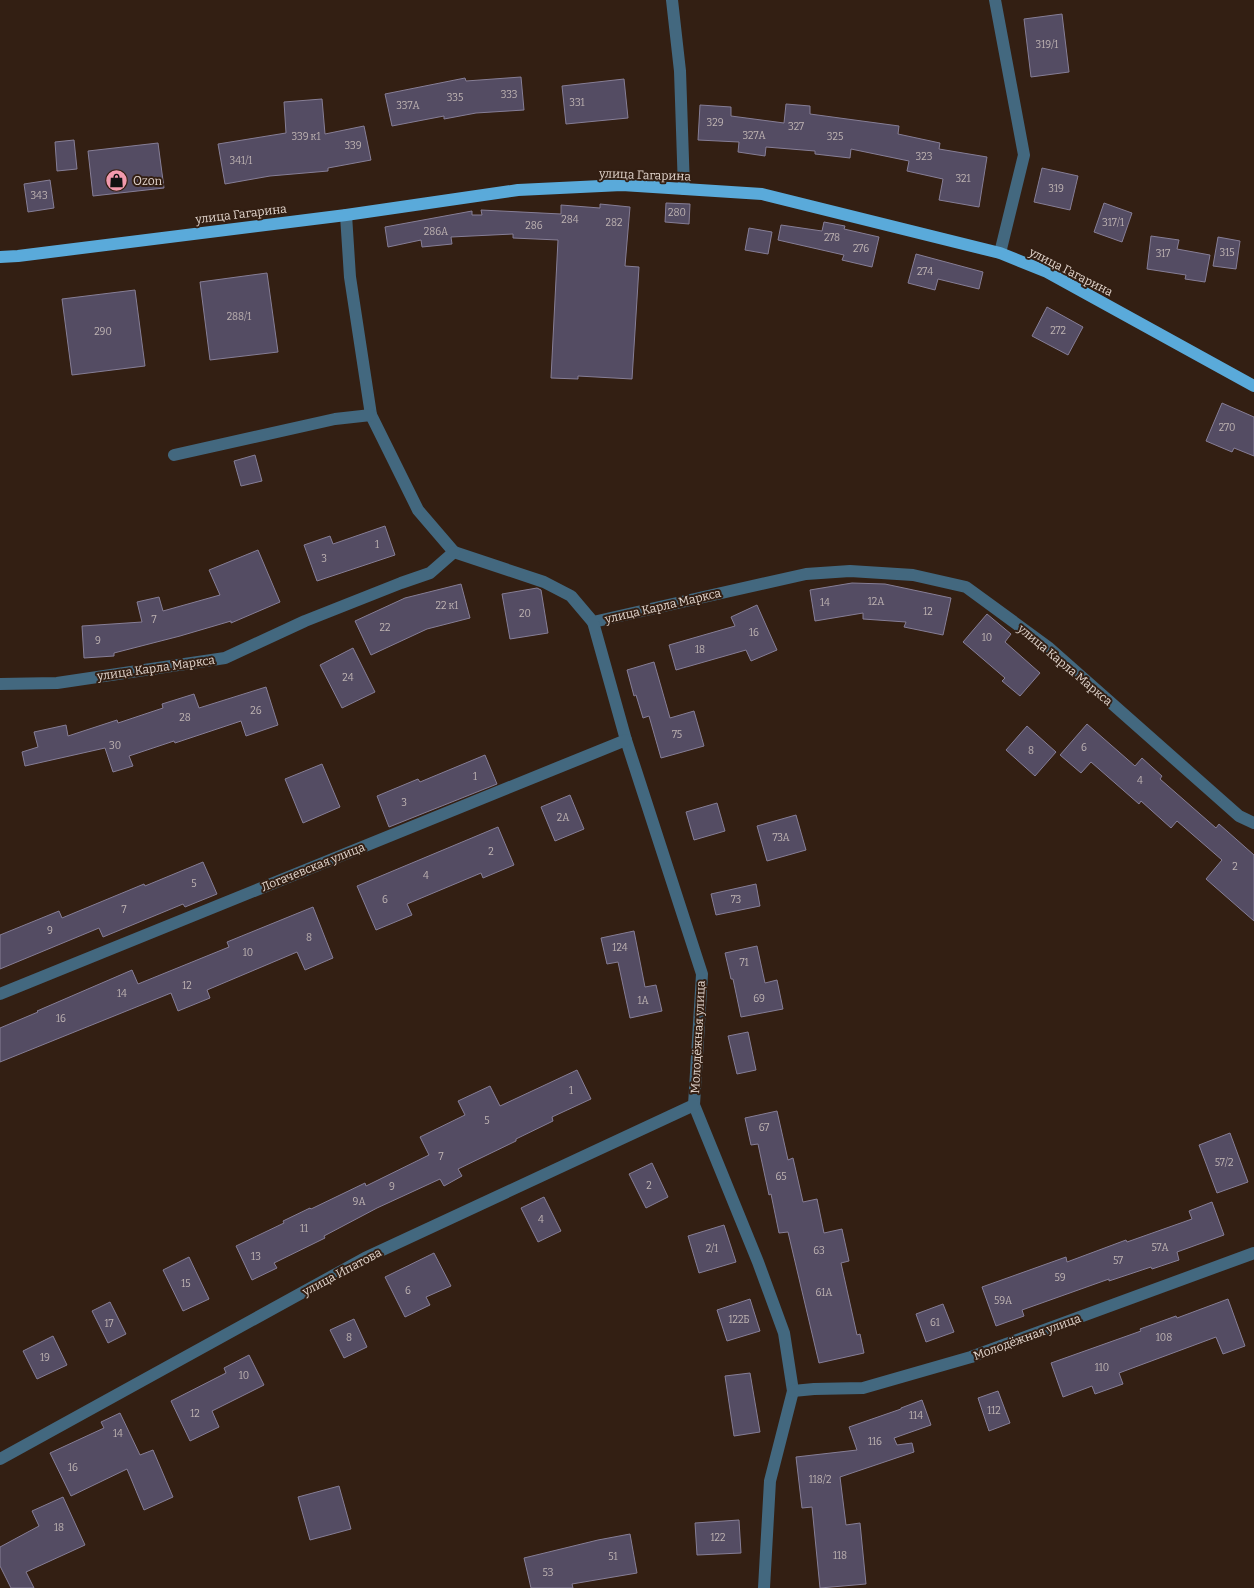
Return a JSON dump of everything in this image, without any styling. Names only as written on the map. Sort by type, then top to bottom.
[{"type":"main road","name":"улица Гагарина","points":[[0,257],[346,214],[518,190],[622,186],[762,194],[1000,253],[1047,272],[1254,386]]},
{"type":"street","points":[[672,0],[680,71],[684,189]]},
{"type":"street","points":[[994,0],[1024,155],[1000,253]]},
{"type":"street","points":[[346,214],[350,277],[371,415],[418,510],[454,552]]},
{"type":"street","points":[[174,455],[335,419],[371,415]]},
{"type":"street","name":"улица Карла Маркса","points":[[0,684],[57,683],[225,658],[305,621],[430,572],[454,552],[544,582],[571,596],[593,622],[806,574],[850,571],[913,575],[966,587],[1048,647],[1239,816],[1254,823]]},
{"type":"street","name":"Молодёжная улица","points":[[593,622],[626,740],[702,974],[694,1105],[758,1262],[784,1333],[793,1391],[770,1481],[764,1588]]},
{"type":"street","name":"Логачевская улица","points":[[0,994],[626,740]]},
{"type":"street","name":"улица Ипатова","points":[[0,1459],[365,1258],[694,1105]]},
{"type":"street","name":"Молодёжная улица","points":[[793,1391],[814,1388],[864,1388],[971,1357],[1254,1253]]},
{"type":"building","points":[[1062,14],[1069,72],[1031,77],[1024,19]]},
{"type":"building","points":[[521,77],[524,110],[476,113],[444,119],[444,116],[392,126],[385,94],[465,78],[466,81]]},
{"type":"building","points":[[624,79],[628,118],[566,124],[562,86]]},
{"type":"building","points":[[322,99],[325,134],[364,126],[371,160],[328,168],[328,171],[270,176],[225,184],[218,144],[286,133],[284,102]]},
{"type":"building","points":[[786,104],[810,106],[810,114],[899,126],[898,134],[940,143],[939,149],[987,157],[979,207],[939,200],[943,179],[907,171],[909,161],[851,149],[850,158],[815,154],[815,151],[766,147],[765,156],[738,152],[739,142],[698,140],[700,105],[731,107],[731,116],[784,123]]},
{"type":"building","points":[[74,140],[77,169],[57,171],[55,142]]},
{"type":"building","points":[[158,143],[164,188],[93,196],[88,151]]},
{"type":"building","points":[[1042,168],[1078,176],[1070,210],[1034,202]]},
{"type":"building","points":[[50,180],[54,208],[28,212],[24,184]]},
{"type":"building","points":[[666,203],[690,204],[689,224],[665,222]]},
{"type":"building","points":[[1104,203],[1132,213],[1122,242],[1094,232]]},
{"type":"building","points":[[600,204],[630,207],[625,266],[639,267],[632,379],[578,376],[578,379],[551,378],[558,240],[513,238],[513,234],[451,237],[452,244],[422,247],[421,240],[388,247],[385,227],[472,211],[472,215],[482,215],[481,210],[561,214],[561,205],[600,208]]},
{"type":"building","points":[[824,222],[845,226],[844,229],[879,237],[872,267],[842,260],[844,255],[778,240],[781,225],[822,231]]},
{"type":"building","points":[[749,228],[772,232],[768,254],[745,250]]},
{"type":"building","points":[[1151,236],[1179,240],[1177,249],[1210,255],[1205,282],[1185,279],[1186,275],[1147,269]]},
{"type":"building","points":[[1218,237],[1240,241],[1236,269],[1213,266]]},
{"type":"building","points":[[916,254],[983,272],[979,289],[938,279],[935,290],[908,283]]},
{"type":"building","points":[[267,273],[278,352],[210,360],[200,282]]},
{"type":"building","points":[[135,290],[145,366],[72,375],[62,299]]},
{"type":"building","points":[[1047,307],[1083,327],[1068,355],[1032,336]]},
{"type":"building","points":[[1222,403],[1254,417],[1254,456],[1234,448],[1232,452],[1206,441]]},
{"type":"building","points":[[255,455],[262,481],[241,486],[234,461]]},
{"type":"building","points":[[385,526],[395,555],[317,581],[304,545],[330,536],[333,544]]},
{"type":"building","points":[[258,550],[280,602],[231,623],[231,621],[114,653],[114,656],[84,658],[82,626],[142,622],[137,602],[159,597],[163,611],[220,595],[209,570]]},
{"type":"building","points":[[852,583],[885,584],[951,598],[943,635],[904,627],[906,622],[863,619],[863,613],[815,621],[810,590]]},
{"type":"building","points":[[461,584],[470,618],[427,629],[371,655],[355,621],[405,598]]},
{"type":"building","points":[[537,588],[541,590],[548,633],[510,639],[502,594]]},
{"type":"building","points":[[757,605],[777,650],[751,661],[746,650],[676,670],[669,645],[735,626],[731,617]]},
{"type":"building","points":[[987,614],[1011,634],[1005,642],[1040,673],[1020,696],[1002,681],[1005,678],[963,642]]},
{"type":"building","points":[[353,648],[375,692],[342,708],[320,665]]},
{"type":"building","points":[[654,662],[670,718],[694,711],[704,746],[661,758],[649,716],[643,718],[636,695],[634,696],[627,670]]},
{"type":"building","points":[[266,687],[278,725],[246,736],[241,721],[129,756],[133,766],[113,772],[105,748],[25,766],[22,752],[38,747],[34,732],[66,725],[68,736],[117,720],[118,723],[163,708],[162,704],[194,694],[199,708]]},
{"type":"building","points":[[1087,724],[1135,766],[1142,758],[1162,776],[1160,779],[1216,828],[1219,824],[1254,855],[1254,921],[1206,879],[1222,860],[1177,821],[1171,828],[1141,801],[1139,804],[1091,762],[1081,773],[1060,755]]},
{"type":"building","points":[[1027,726],[1056,752],[1035,776],[1006,750]]},
{"type":"building","points":[[485,755],[497,784],[389,827],[377,796],[418,779],[420,782]]},
{"type":"building","points":[[322,764],[340,807],[303,823],[285,779]]},
{"type":"building","points":[[570,795],[584,829],[555,841],[541,807]]},
{"type":"building","points":[[717,803],[725,831],[694,840],[686,812]]},
{"type":"building","points":[[796,815],[806,850],[767,861],[757,826]]},
{"type":"building","points":[[498,827],[514,865],[483,878],[481,873],[407,904],[412,915],[376,930],[357,886]]},
{"type":"building","points":[[203,862],[217,894],[185,907],[183,904],[103,937],[99,928],[0,969],[0,935],[59,911],[62,918]]},
{"type":"building","points":[[756,884],[760,906],[716,915],[711,894]]},
{"type":"building","points":[[313,907],[333,958],[305,970],[297,952],[207,990],[210,998],[178,1011],[171,993],[0,1062],[0,1028],[132,970],[138,984],[229,947],[227,942]]},
{"type":"building","points":[[634,931],[645,987],[656,985],[662,1011],[630,1018],[618,962],[607,964],[601,938]]},
{"type":"building","points":[[757,946],[765,983],[777,980],[783,1009],[741,1017],[725,953]]},
{"type":"building","points":[[748,1032],[756,1070],[737,1074],[728,1036]]},
{"type":"building","points":[[577,1070],[591,1099],[552,1117],[553,1121],[516,1139],[516,1141],[458,1169],[462,1176],[444,1186],[440,1179],[377,1208],[324,1236],[325,1238],[274,1263],[277,1268],[252,1280],[236,1246],[310,1208],[365,1183],[366,1186],[429,1155],[420,1137],[465,1115],[458,1101],[490,1086],[500,1106]]},
{"type":"building","points":[[777,1111],[788,1160],[793,1158],[803,1202],[817,1199],[824,1233],[842,1229],[849,1261],[841,1263],[857,1335],[860,1334],[864,1353],[819,1363],[788,1232],[779,1233],[758,1144],[751,1145],[745,1118]]},
{"type":"building","points":[[1230,1133],[1248,1182],[1217,1193],[1199,1145]]},
{"type":"building","points":[[652,1163],[668,1197],[646,1208],[629,1174]]},
{"type":"building","points":[[544,1197],[561,1231],[538,1242],[521,1208]]},
{"type":"building","points":[[1212,1202],[1224,1235],[1177,1252],[1179,1260],[1109,1281],[1109,1279],[1022,1310],[1024,1316],[996,1326],[982,1287],[1066,1257],[1067,1262],[1126,1240],[1127,1242],[1192,1219],[1189,1211]]},
{"type":"building","points":[[724,1225],[736,1262],[699,1273],[688,1236]]},
{"type":"building","points":[[434,1253],[451,1286],[426,1297],[430,1305],[405,1317],[385,1277]]},
{"type":"building","points":[[189,1257],[209,1299],[183,1311],[163,1270]]},
{"type":"building","points":[[750,1299],[760,1331],[727,1341],[717,1310]]},
{"type":"building","points":[[1228,1299],[1245,1346],[1223,1354],[1216,1337],[1119,1373],[1123,1384],[1095,1394],[1092,1386],[1063,1397],[1051,1363],[1141,1331],[1140,1329],[1176,1316],[1177,1318]]},
{"type":"building","points":[[110,1302],[126,1334],[108,1343],[92,1311]]},
{"type":"building","points":[[943,1304],[954,1332],[926,1342],[916,1314]]},
{"type":"building","points":[[354,1319],[367,1347],[344,1358],[330,1330]]},
{"type":"building","points":[[53,1336],[67,1365],[37,1379],[23,1351]]},
{"type":"building","points":[[249,1355],[264,1385],[212,1411],[219,1427],[190,1441],[171,1401],[226,1373],[224,1368]]},
{"type":"building","points":[[750,1373],[760,1432],[734,1436],[725,1376]]},
{"type":"building","points":[[998,1391],[1010,1423],[989,1431],[978,1398]]},
{"type":"building","points":[[922,1400],[931,1425],[894,1438],[897,1445],[912,1443],[914,1452],[840,1477],[846,1525],[860,1523],[866,1584],[820,1588],[812,1507],[802,1508],[796,1457],[857,1450],[849,1427]]},
{"type":"building","points":[[120,1413],[140,1455],[153,1450],[173,1497],[144,1510],[127,1469],[71,1496],[50,1453],[104,1428],[101,1422]]},
{"type":"building","points":[[339,1486],[351,1529],[310,1540],[298,1497]]},
{"type":"building","points":[[63,1497],[85,1545],[26,1572],[34,1588],[11,1588],[0,1566],[0,1547],[39,1526],[32,1511]]},
{"type":"building","points":[[739,1520],[741,1553],[697,1555],[695,1523]]},
{"type":"building","points":[[630,1534],[637,1573],[572,1584],[573,1588],[531,1588],[524,1558]]},
{"type":"place","name":"Ozon","points":[[117,181]]}]
